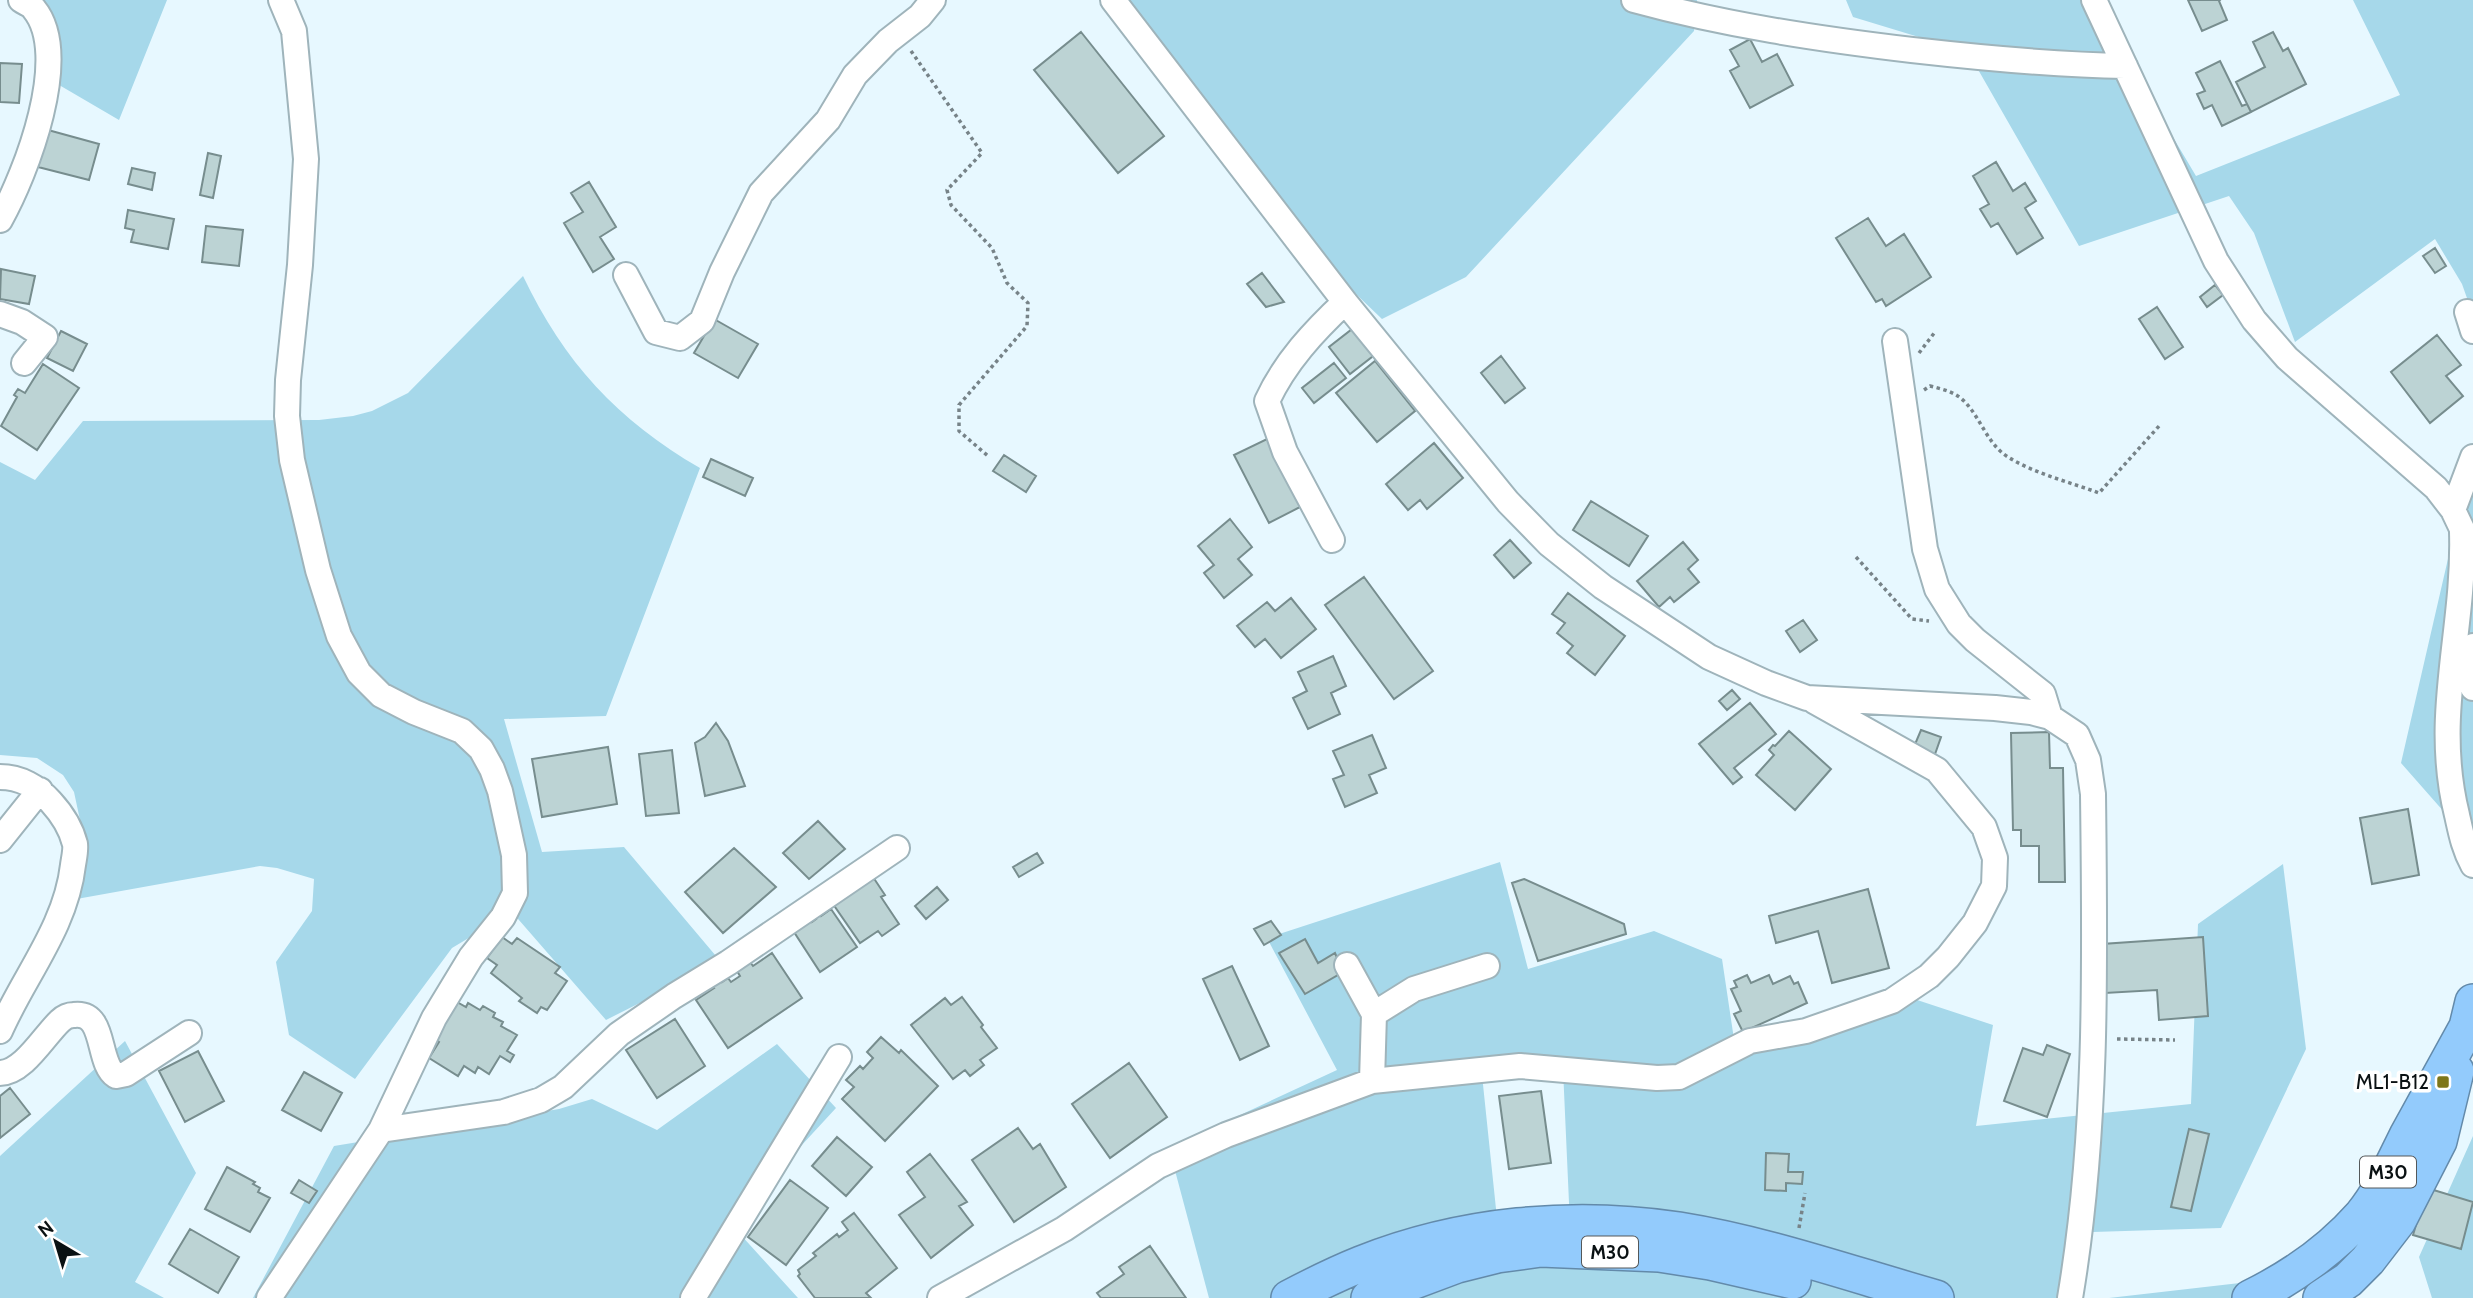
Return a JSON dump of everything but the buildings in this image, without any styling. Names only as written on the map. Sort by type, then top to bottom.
[{"type":"highway","points":[[2321,1298],[2348,1280],[2368,1260],[2398,1221],[2439,1141],[2470,1015]]},
{"type":"highway","name":"M30","points":[[2250,1298],[2273,1287],[2303,1266],[2364,1213],[2383,1182],[2470,1015]]},
{"type":"highway","name":"M30","points":[[1289,1298],[1362,1264],[1401,1251],[1485,1229],[1552,1222],[1635,1225],[1679,1230],[1727,1240],[1936,1298]]},
{"type":"highway","name":"M30","points":[[1369,1298],[1457,1265],[1497,1255],[1541,1249],[1659,1254],[1759,1272],[1850,1297]]},
{"type":"street","points":[[269,1298],[381,1130],[433,1018],[471,957],[503,917],[515,893],[514,855],[500,791],[481,749],[462,731],[414,712],[382,695],[359,673],[339,636],[318,570],[292,460],[287,416],[306,159],[294,31],[281,0]]},
{"type":"street","points":[[626,275],[656,332],[680,338],[702,321],[722,272],[761,193],[828,120],[855,75],[898,33],[920,16],[933,0]]},
{"type":"street","points":[[940,1298],[1065,1229],[1158,1166],[1238,1130],[1372,1081],[1520,1066],[1657,1078],[1679,1077],[1750,1041],[1806,1031],[1892,1001],[1929,976],[1975,923],[1994,886],[1995,858],[1984,827],[1937,770],[1807,698],[1709,657],[1613,594],[1549,544],[1508,502],[1345,302],[1113,0]]},
{"type":"street","points":[[1634,0],[1669,10],[1785,33],[1865,44],[2063,65],[2125,66]]},
{"type":"street","points":[[2094,0],[2216,261],[2255,320],[2287,358],[2420,473],[2457,519],[2473,552]]},
{"type":"street","points":[[0,220],[40,125],[48,69],[47,38],[34,3]]},
{"type":"street","points":[[1332,540],[1284,452],[1267,401],[1276,382],[1300,349],[1345,302]]},
{"type":"street","points":[[0,314],[22,322],[45,337],[24,363]]},
{"type":"street","points":[[1895,341],[1924,550],[1937,589],[1959,624],[1975,640],[2043,694],[2050,717]]},
{"type":"street","points":[[2473,457],[2457,519],[2461,571],[2446,734],[2450,788],[2465,850],[2473,865]]},
{"type":"street","points":[[2473,646],[2473,688]]},
{"type":"street","points":[[1807,698],[2031,712],[2050,717],[2077,735],[2088,760],[2093,794],[2094,1038],[2084,1202],[2070,1298]]},
{"type":"street","points":[[0,776],[12,777],[40,790],[63,815],[76,845],[72,874],[60,917],[0,1031]]},
{"type":"street","points":[[0,840],[40,790]]},
{"type":"street","points":[[381,1130],[503,1112],[541,1100],[563,1087],[618,1034],[729,963],[897,848]]},
{"type":"street","points":[[1347,965],[1374,1014],[1372,1081]]},
{"type":"street","points":[[1374,1014],[1414,989],[1487,966]]},
{"type":"street","points":[[0,1073],[19,1066],[64,1017],[72,1015],[81,1015],[96,1027],[106,1066],[116,1076],[126,1074],[189,1033]]},
{"type":"street","points":[[693,1298],[839,1057]]},
{"type":"path","points":[[898,33],[982,153],[947,190],[951,205],[992,248],[1007,283],[1028,303],[1027,326],[959,405],[959,431],[988,456]]},
{"type":"path","points":[[1903,401],[1930,386],[1948,390],[1965,402],[1985,433],[2006,456],[2099,493],[2160,425]]},
{"type":"path","points":[[1856,557],[1912,619],[1959,624]]},
{"type":"path","points":[[2094,1038],[2175,1040]]},
{"type":"path","points":[[1794,1258],[1805,1193]]},
{"type":"shaded area","points":[[32,0],[167,0],[119,120],[54,82]]},
{"type":"shaded area","points":[[1126,0],[1697,0],[1694,31],[1466,277],[1382,319],[1282,223]]},
{"type":"shaded area","points":[[1846,0],[2095,0],[2114,38],[2196,176],[2400,95],[2353,0],[2473,0],[2473,315],[2462,284],[2435,239],[2295,342],[2254,233],[2229,196],[2079,246],[1968,52],[1853,17]]},
{"type":"shaded area","points":[[523,276],[556,336],[596,386],[643,430],[700,468],[606,716],[504,719],[542,852],[624,847],[721,962],[606,1020],[512,912],[452,948],[355,1079],[289,1035],[276,962],[312,911],[314,879],[260,866],[71,900],[86,848],[74,792],[63,775],[37,758],[0,755],[0,462],[35,480],[83,421],[319,420],[372,411],[408,393]]},
{"type":"shaded area","points":[[2473,468],[2473,857],[2467,838],[2401,763],[2462,498]]},
{"type":"shaded area","points":[[1500,862],[1528,969],[1654,931],[1722,959],[1735,1046],[1905,996],[1993,1025],[1976,1126],[2191,1104],[2198,924],[2283,864],[2306,1049],[2221,1228],[2093,1232],[2075,1298],[1209,1298],[1169,1148],[1337,1070],[1267,938]],"holes":[[[1563,1069],[1570,1225],[1498,1228],[1482,1075]]]},
{"type":"shaded area","points":[[125,1041],[196,1173],[135,1282],[164,1298],[0,1298],[0,1156]]},
{"type":"shaded area","points":[[777,1044],[836,1108],[730,1223],[798,1298],[253,1298],[334,1146],[559,1109],[592,1099],[657,1130]]},
{"type":"shaded area","points":[[2473,1136],[2473,1298],[2432,1298],[2419,1257]]},
{"type":"shaded area","points":[[2266,1280],[2277,1298],[2109,1298]]},
{"type":"place","name":"ML1-B12","points":[[2443,1082]]}]
